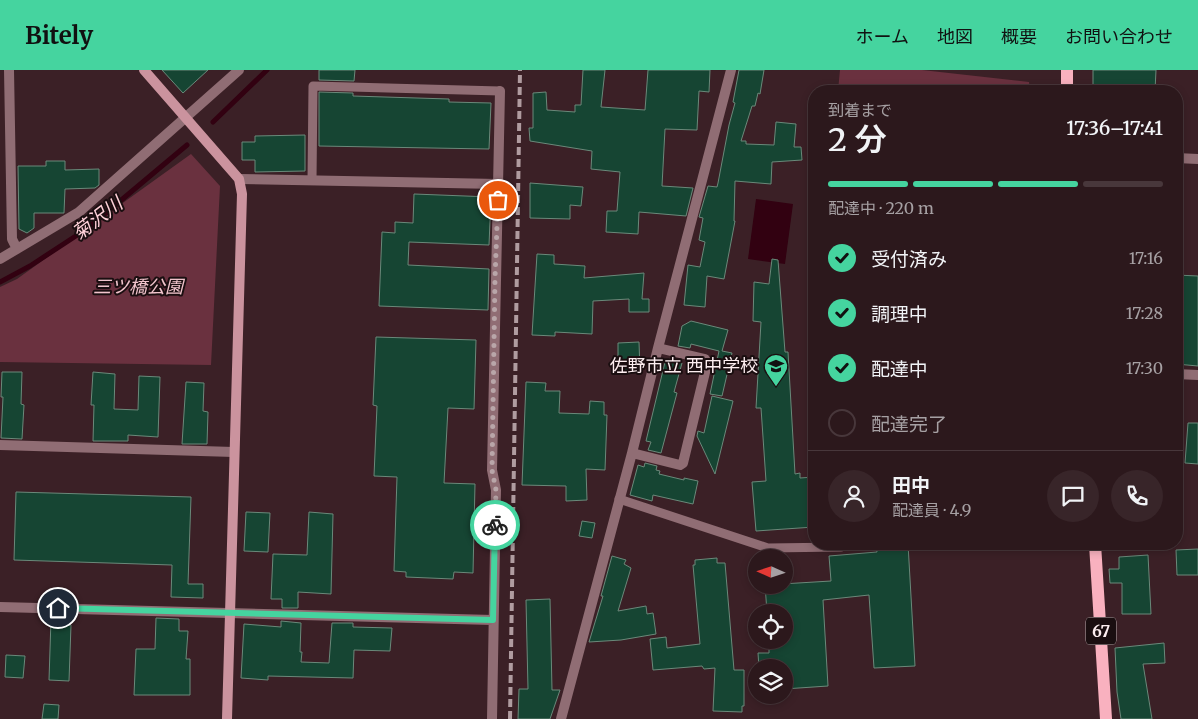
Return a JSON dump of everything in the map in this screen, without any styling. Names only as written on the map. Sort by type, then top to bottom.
[{"type":"main road","points":[[1067,70],[1067,85]]},
{"type":"main road","name":"67","points":[[1095,550],[1106,719]]},
{"type":"street","points":[[9,70],[12,239],[17,249]]},
{"type":"street","points":[[144,70],[239,179],[242,194],[228,719]]},
{"type":"street","points":[[0,259],[79,212],[239,70]]},
{"type":"street","points":[[561,719],[731,70]]},
{"type":"street","points":[[492,719],[496,490],[492,470],[500,92]]},
{"type":"street","points":[[1183,158],[1198,159]]},
{"type":"street","points":[[239,179],[498,184]]},
{"type":"street","points":[[632,453],[680,465],[683,463],[688,445],[707,364],[705,359],[658,348]]},
{"type":"street","points":[[1183,374],[1198,375]]},
{"type":"street","points":[[0,445],[234,452]]},
{"type":"street","points":[[0,607],[493,620]]},
{"type":"lane","points":[[312,180],[313,86],[500,92]]},
{"type":"lane","points":[[619,499],[768,548],[808,548]]},
{"type":"green space","points":[[840,70],[922,70],[1029,82],[1029,85],[839,85]]},
{"type":"green space","name":"三ツ橋公園","points":[[191,154],[220,186],[211,365],[0,362],[0,287],[17,279]]},
{"type":"shaded area","points":[[756,199],[793,204],[785,264],[748,259]]},
{"type":"building","points":[[162,70],[208,70],[183,93]]},
{"type":"building","points":[[319,70],[355,70],[354,81],[319,80]]},
{"type":"building","points":[[583,70],[605,70],[601,107],[645,110],[648,70],[710,70],[709,92],[699,91],[697,130],[665,129],[662,186],[693,188],[686,216],[639,212],[638,234],[606,232],[607,211],[617,211],[620,172],[591,169],[592,151],[530,141],[529,128],[533,128],[533,93],[546,92],[547,110],[575,112],[575,105],[581,105]]},
{"type":"building","points":[[739,70],[764,70],[760,94],[758,93],[755,106],[752,106],[741,141],[746,141],[746,144],[774,145],[776,122],[796,124],[794,147],[801,147],[802,160],[772,162],[771,184],[735,181],[735,221],[724,279],[707,276],[705,307],[684,305],[688,265],[700,267],[705,242],[699,240],[703,218],[699,217],[708,186],[717,187],[735,103],[733,102]]},
{"type":"building","points":[[1093,70],[1156,70],[1155,85],[1093,85]]},
{"type":"building","points":[[319,92],[353,93],[353,96],[449,99],[449,102],[491,103],[489,149],[319,146]]},
{"type":"building","points":[[305,135],[305,171],[255,172],[255,160],[242,160],[242,142],[255,142],[255,136]]},
{"type":"building","points":[[46,161],[65,161],[65,170],[99,169],[99,185],[95,188],[65,189],[64,213],[34,213],[34,228],[27,233],[19,229],[18,166],[46,166]]},
{"type":"building","points":[[530,183],[583,187],[581,206],[570,205],[570,219],[530,218]]},
{"type":"building","points":[[414,194],[491,197],[489,245],[409,242],[408,265],[489,269],[488,310],[379,306],[382,232],[395,233],[395,222],[413,223]]},
{"type":"building","points":[[537,254],[554,255],[554,264],[585,266],[584,278],[644,273],[642,299],[649,299],[649,312],[629,312],[629,299],[593,301],[592,334],[555,332],[555,336],[532,335]]},
{"type":"building","points":[[772,259],[778,260],[785,352],[788,352],[795,474],[800,473],[800,478],[808,477],[808,527],[756,531],[752,482],[766,481],[761,408],[756,408],[761,322],[753,321],[754,282],[769,284]]},
{"type":"building","points":[[1183,275],[1198,276],[1198,366],[1183,365]]},
{"type":"building","points":[[691,321],[728,330],[722,351],[732,353],[722,396],[710,394],[719,351],[691,344],[690,348],[678,346],[682,326]]},
{"type":"building","points":[[376,337],[476,340],[474,409],[448,408],[444,483],[475,484],[473,573],[454,572],[453,579],[406,577],[406,572],[394,571],[397,477],[374,476],[377,406],[373,405]]},
{"type":"building","points":[[639,342],[640,371],[618,372],[618,343]]},
{"type":"building","points":[[669,359],[682,363],[674,392],[677,393],[661,453],[648,450],[651,442],[646,441],[665,362],[668,363]]},
{"type":"building","points":[[2,372],[22,372],[21,404],[24,405],[22,439],[1,438]]},
{"type":"building","points":[[93,372],[115,374],[114,409],[138,410],[139,376],[160,377],[158,437],[128,435],[128,441],[93,441],[94,405],[91,405]]},
{"type":"building","points":[[186,382],[204,383],[203,411],[208,412],[207,444],[182,444]]},
{"type":"building","points":[[526,382],[546,383],[545,391],[560,391],[559,413],[589,414],[590,401],[604,402],[604,415],[607,415],[605,470],[586,469],[587,500],[566,501],[566,486],[522,485]]},
{"type":"building","points":[[712,396],[733,401],[715,474],[697,436],[698,431],[704,433]]},
{"type":"building","points":[[1188,423],[1198,423],[1198,464],[1185,463]]},
{"type":"building","points":[[645,463],[657,466],[656,470],[660,471],[659,474],[698,481],[693,504],[653,495],[652,501],[630,495],[638,465],[644,467]]},
{"type":"building","points":[[16,492],[191,497],[188,584],[203,584],[203,598],[171,597],[172,565],[14,560]]},
{"type":"building","points":[[246,512],[270,513],[268,552],[244,551]]},
{"type":"building","points":[[309,512],[333,514],[331,594],[298,592],[298,608],[282,608],[282,599],[271,599],[273,554],[307,555]]},
{"type":"building","points":[[582,521],[595,523],[592,538],[579,536]]},
{"type":"building","points":[[1198,549],[1198,575],[1177,575],[1176,550]]},
{"type":"building","points":[[877,550],[908,550],[915,666],[874,668],[869,595],[823,600],[828,686],[793,688],[793,659],[758,659],[758,653],[769,653],[769,649],[793,649],[793,604],[766,604],[766,594],[793,594],[793,583],[831,581],[829,556],[877,552]]},
{"type":"building","points":[[1148,555],[1151,614],[1122,614],[1122,583],[1110,583],[1109,569],[1119,569],[1119,557]]},
{"type":"building","points":[[612,556],[626,560],[624,564],[631,568],[618,611],[646,606],[647,614],[653,613],[656,634],[621,640],[589,642],[603,596],[601,596]]},
{"type":"building","points":[[717,558],[717,563],[725,563],[734,670],[744,670],[744,706],[742,706],[742,712],[713,711],[715,668],[704,669],[702,666],[653,670],[650,639],[666,637],[667,648],[700,644],[693,565],[695,565],[695,560]]},
{"type":"building","points":[[550,599],[552,690],[560,690],[550,719],[518,719],[519,689],[528,689],[526,600]]},
{"type":"building","points":[[156,618],[179,619],[179,631],[188,631],[186,659],[190,659],[190,695],[134,695],[136,649],[155,649]]},
{"type":"building","points":[[51,619],[69,619],[68,625],[71,625],[69,681],[49,680]]},
{"type":"building","points":[[281,621],[301,623],[301,662],[329,663],[332,623],[353,623],[353,627],[392,628],[390,651],[354,650],[353,678],[268,676],[268,680],[241,678],[244,624],[281,627]]},
{"type":"building","points":[[1164,643],[1165,663],[1143,664],[1152,719],[1121,719],[1117,692],[1115,648]]},
{"type":"building","points":[[6,655],[25,656],[23,678],[5,677]]},
{"type":"building","points":[[44,704],[59,705],[58,719],[42,719]]},
{"type":"waterway","name":"菊沢川","points":[[213,122],[267,70]]},
{"type":"waterway","name":"菊沢川","points":[[0,282],[30,266],[88,228],[187,145]]},
{"type":"railway","points":[[510,719],[520,70]]},
{"type":"way so far","points":[[495,525],[496,490],[492,470],[498,200]]},
{"type":"place","name":"佐野市立 西中学校","points":[[776,387]]},
{"type":"route","points":[[58,608],[493,620],[495,525]]}]
